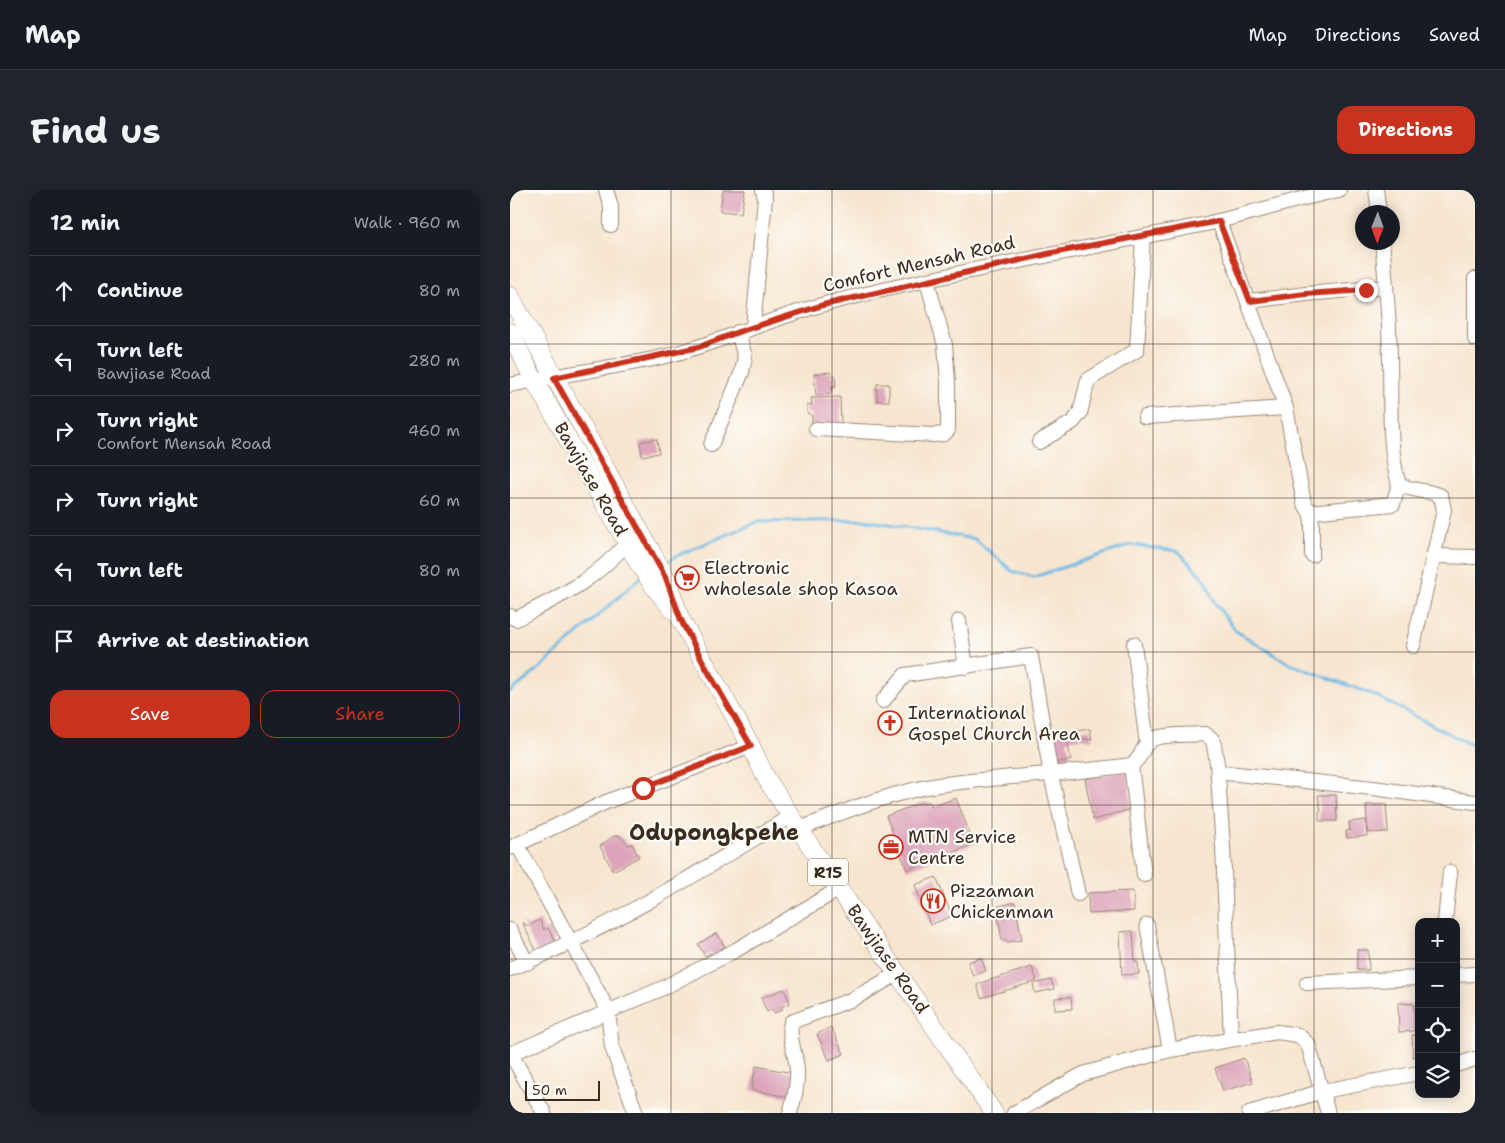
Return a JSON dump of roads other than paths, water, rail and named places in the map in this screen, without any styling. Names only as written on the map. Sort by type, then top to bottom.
[{"type":"main road","name":"Bawjiase Road","points":[[510,296],[554,378],[646,560],[751,746],[766,778],[839,889],[994,1113]]},
{"type":"main road","name":"Bawjiase Road","points":[[510,332],[534,380],[627,543],[646,560]]},
{"type":"street","points":[[606,190],[611,206],[611,225]]},
{"type":"street","points":[[753,327],[765,198],[763,190]]},
{"type":"street","name":"Comfort Mensah Road","points":[[510,385],[664,356],[699,347],[738,332],[823,305],[1052,253],[1144,237],[1219,221],[1261,208],[1340,190]]},
{"type":"street","points":[[1376,190],[1377,205]]},
{"type":"street","points":[[1219,221],[1250,301],[1286,408],[1304,503],[1310,512],[1312,555]]},
{"type":"street","points":[[1039,442],[1073,422],[1080,414],[1088,380],[1137,350],[1144,237]]},
{"type":"street","points":[[1310,512],[1393,504],[1399,484],[1396,475],[1392,419],[1383,250]]},
{"type":"street","points":[[1475,279],[1475,339]]},
{"type":"street","points":[[816,429],[934,435],[944,434],[948,430],[948,382],[945,345],[927,281]]},
{"type":"street","points":[[1250,301],[1386,287]]},
{"type":"street","points":[[711,445],[742,372],[745,357],[738,332]]},
{"type":"street","points":[[1145,417],[1286,408]]},
{"type":"street","points":[[1399,484],[1406,489],[1430,490],[1441,496],[1444,510],[1414,646]]},
{"type":"street","points":[[510,616],[516,619],[579,587],[601,570],[627,543]]},
{"type":"street","points":[[1433,556],[1475,557]]},
{"type":"street","points":[[960,621],[966,666]]},
{"type":"street","points":[[1134,644],[1147,744]]},
{"type":"street","points":[[883,701],[905,675],[1031,656],[1051,775],[1078,894]]},
{"type":"street","points":[[510,969],[572,944],[795,822],[944,784],[1051,775],[1131,765],[1140,759],[1147,744],[1154,738],[1205,734],[1212,738],[1218,772],[1224,847],[1231,1039]]},
{"type":"street","points":[[636,1113],[612,1047],[608,1010],[572,944],[514,846],[606,802],[751,746]]},
{"type":"street","points":[[1131,765],[1144,875]]},
{"type":"street","points":[[1218,772],[1373,788],[1475,802]]},
{"type":"street","points":[[1445,918],[1450,872]]},
{"type":"street","points":[[544,1113],[510,1054],[608,1010],[663,988],[736,950],[839,889]]},
{"type":"street","points":[[1148,925],[1170,1050]]},
{"type":"street","points":[[510,930],[527,963]]},
{"type":"street","points":[[790,1113],[795,1095],[797,1070],[790,1031],[791,1022],[853,999],[898,974]]},
{"type":"street","points":[[1460,975],[1475,974]]},
{"type":"street","points":[[1307,983],[1415,978]]},
{"type":"street","points":[[1014,1113],[1083,1074],[1170,1050],[1277,1032],[1298,1035],[1308,1044],[1328,1113]]},
{"type":"street","points":[[1460,1064],[1475,1059]]},
{"type":"street","points":[[1249,1113],[1323,1091],[1415,1074]]},
{"type":"waterway","points":[[664,564],[676,556],[757,522],[866,520],[975,539],[1012,571],[1034,577],[1131,545],[1178,551],[1206,581],[1215,603],[1236,631],[1290,664],[1372,694],[1475,747]]},
{"type":"waterway","points":[[510,692],[532,675],[641,577]]},
{"type":"place","name":"Electronic wholesale shop Kasoa","points":[[687,578]]},
{"type":"place","name":"International Gospel Church Area","points":[[890,723]]},
{"type":"place","name":"MTN Service Centre","points":[[891,847]]},
{"type":"place","name":"Pizzaman Chickenman","points":[[933,901]]},
{"type":"district","name":"Odupongkpehe","points":[[714,832]]}]
